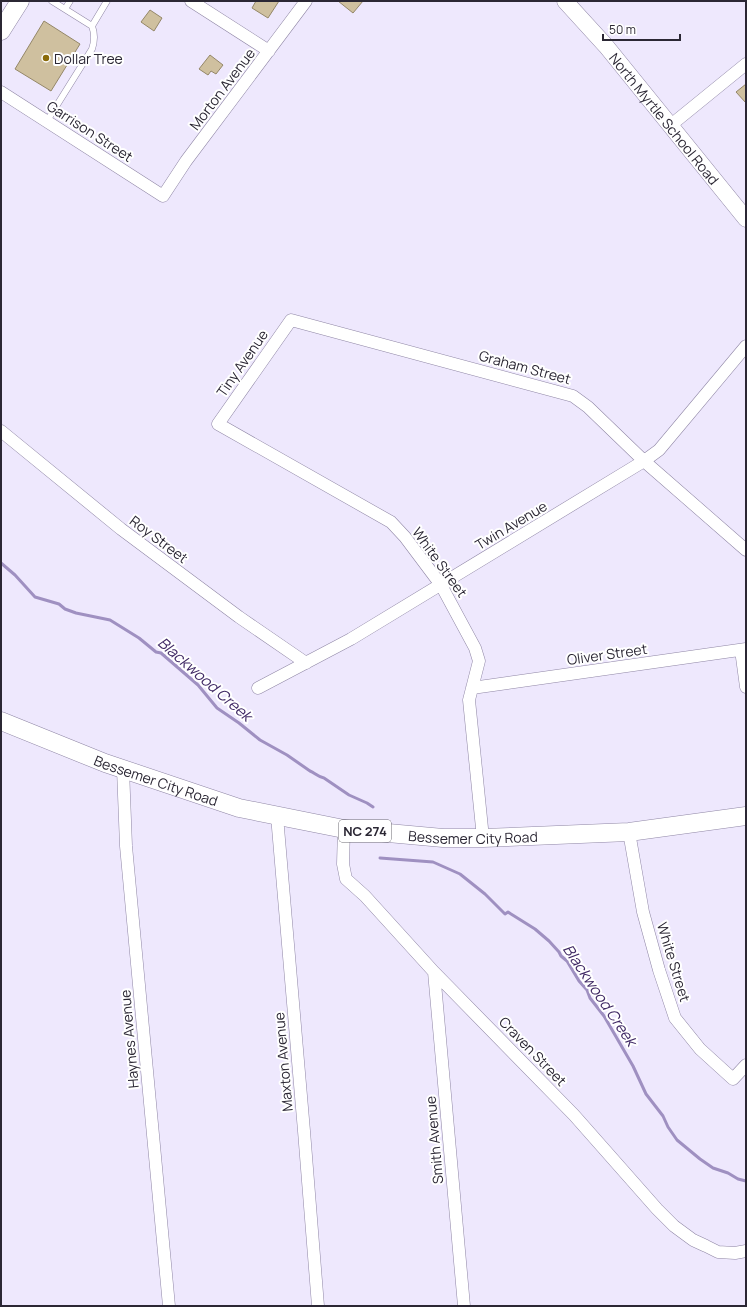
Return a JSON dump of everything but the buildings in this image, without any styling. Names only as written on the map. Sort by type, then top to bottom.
[{"type":"main road","points":[[1,31],[20,1]]},
{"type":"main road","name":"North Myrtle School Road","points":[[565,1],[606,46],[746,219]]},
{"type":"main road","name":"Bessemer City Road","points":[[1,721],[123,769],[239,808],[344,829],[436,838],[483,838],[629,832],[746,816]]},
{"type":"street","points":[[191,1],[269,51]]},
{"type":"street","name":"Morton Avenue","points":[[163,196],[191,155],[306,1]]},
{"type":"street","points":[[671,125],[746,64]]},
{"type":"street","name":"Garrison Street","points":[[1,92],[163,196]]},
{"type":"street","name":"Tiny Avenue","points":[[218,424],[291,320]]},
{"type":"street","name":"Graham Street","points":[[291,320],[573,396],[588,406],[644,461],[746,550]]},
{"type":"street","name":"Twin Avenue","points":[[258,688],[351,639],[644,461],[659,450],[746,346]]},
{"type":"street","name":"White Street","points":[[218,424],[391,522],[405,537],[441,585],[476,648],[479,661],[468,700],[483,838]]},
{"type":"street","name":"Roy Street","points":[[1,431],[121,529],[239,616],[306,663]]},
{"type":"street","points":[[743,649],[746,687]]},
{"type":"street","name":"Oliver Street","points":[[472,688],[743,649]]},
{"type":"street","name":"Haynes Avenue","points":[[123,769],[126,846],[170,1306]]},
{"type":"street","name":"Maxton Avenue","points":[[277,816],[318,1306]]},
{"type":"street","name":"Craven Street","points":[[344,829],[343,864],[346,879],[366,896],[434,972],[574,1115],[656,1209],[674,1226],[693,1240],[718,1252],[746,1252]]},
{"type":"street","name":"White Street","points":[[629,832],[643,912],[659,970],[675,1018],[700,1049],[734,1079],[746,1065]]},
{"type":"street","name":"Smith Avenue","points":[[434,972],[464,1306]]},
{"type":"lane","points":[[47,121],[92,49],[95,40],[92,26],[52,1]]},
{"type":"lane","points":[[65,9],[70,1]]},
{"type":"lane","points":[[92,26],[107,1]]},
{"type":"waterway","name":"Blackwood Creek","points":[[1,563],[15,575],[35,597],[59,604],[65,609],[76,613],[110,620],[139,638],[156,652],[161,653],[198,685],[217,708],[260,740],[287,755],[349,795],[373,807]]},
{"type":"waterway","name":"Blackwood Creek","points":[[380,858],[433,862],[460,874],[485,894],[505,914],[508,912],[535,929],[549,941],[567,961],[579,981],[587,990],[590,998],[604,1016],[633,1066],[646,1094],[663,1116],[668,1127],[677,1140],[713,1168],[746,1181]]},
{"type":"place","name":"Dollar Tree","points":[[46,58]]}]
